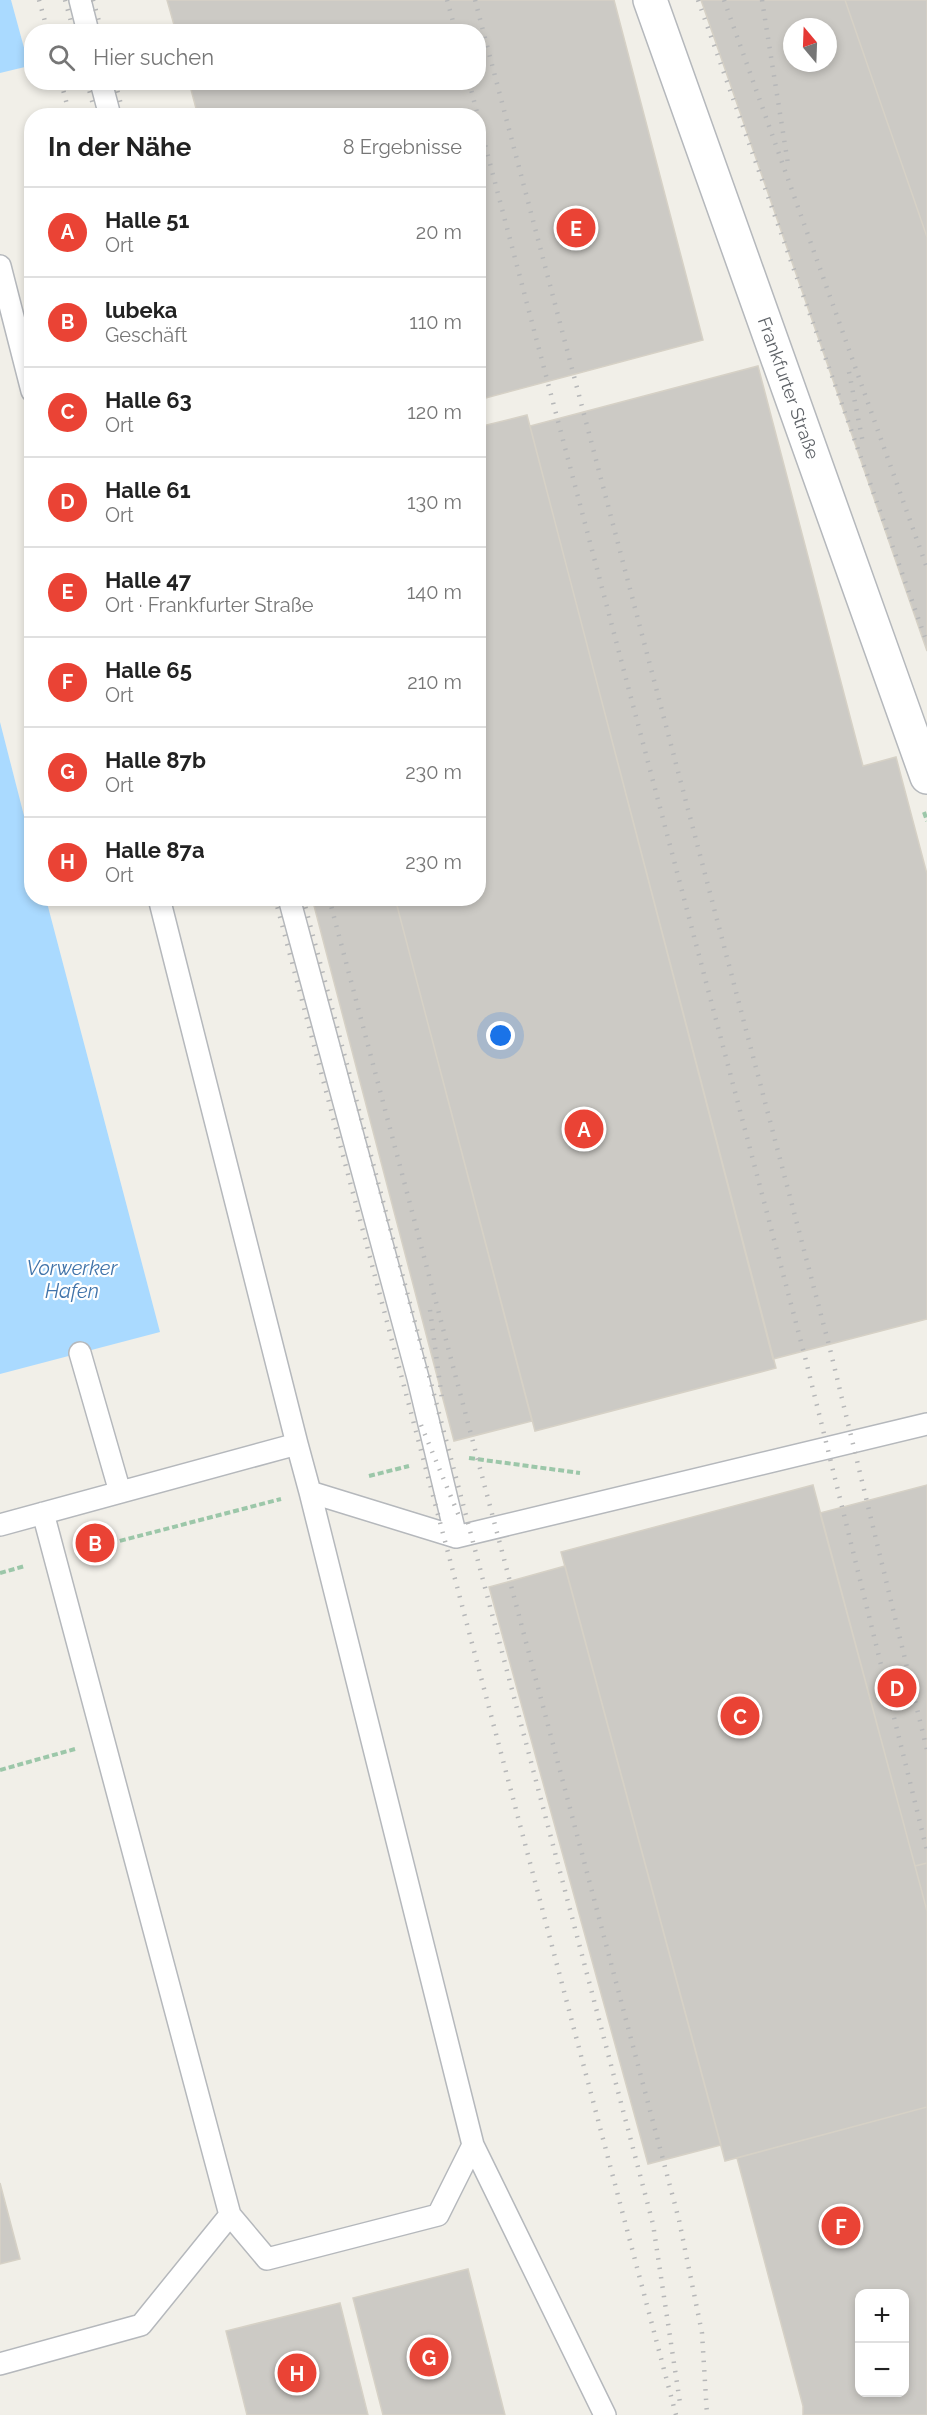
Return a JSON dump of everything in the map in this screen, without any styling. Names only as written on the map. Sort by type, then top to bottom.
[{"type":"street","name":"Frankfurter Straße","points":[[650,0],[927,777]]},
{"type":"lane","points":[[80,0],[86,24]]},
{"type":"lane","points":[[103,90],[108,108]]},
{"type":"lane","points":[[0,266],[24,360]]},
{"type":"lane","points":[[161,906],[310,1492],[472,2145],[605,2415]]},
{"type":"lane","points":[[291,906],[418,1378],[456,1538]]},
{"type":"lane","points":[[80,1353],[120,1492]]},
{"type":"lane","points":[[310,1492],[456,1538],[927,1424]]},
{"type":"lane","points":[[0,1525],[297,1444]]},
{"type":"lane","points":[[43,1513],[230,2215],[267,2259],[438,2216],[472,2145]]},
{"type":"lane","points":[[0,2364],[141,2325],[230,2215]]},
{"type":"path","points":[[25,1566],[28,1578]]},
{"type":"path","points":[[0,1770],[76,1748],[73,1737]]},
{"type":"water","points":[[0,0],[11,0],[24,48],[24,67],[0,73]]},
{"type":"water","name":"Vorwerker Hafen","points":[[0,722],[24,816],[24,906],[48,906],[160,1332],[0,1374]]},
{"type":"building","points":[[167,0],[614,0],[703,340],[486,398],[486,108],[196,108],[191,90],[486,90],[486,24],[174,24]]},
{"type":"building","points":[[701,0],[845,0],[927,237],[927,651]]},
{"type":"building","points":[[845,0],[927,0],[927,237]]},
{"type":"building","points":[[758,366],[863,766],[896,757],[927,874],[927,1319],[773,1359],[530,426]]},
{"type":"building","points":[[527,415],[776,1368],[535,1431],[397,906],[486,906],[486,425]]},
{"type":"building","points":[[314,906],[397,906],[532,1421],[454,1441]]},
{"type":"building","points":[[813,1485],[927,1911],[927,2107],[725,2161],[561,1552]]},
{"type":"building","points":[[927,1485],[927,1863],[915,1866],[820,1513]]},
{"type":"building","points":[[565,1566],[721,2145],[648,2164],[489,1587]]},
{"type":"building","points":[[927,1863],[927,1911],[915,1866]]},
{"type":"building","points":[[927,2107],[927,2415],[803,2415],[803,2406],[737,2158]]},
{"type":"building","points":[[0,2183],[20,2259],[0,2264]]},
{"type":"building","points":[[468,2269],[505,2415],[383,2415],[353,2298]]},
{"type":"building","points":[[340,2303],[368,2415],[247,2415],[226,2331]]},
{"type":"railway","points":[[39,0],[46,24]]},
{"type":"railway","points":[[65,0],[72,24]]},
{"type":"railway","points":[[93,0],[100,24]]},
{"type":"railway","points":[[447,0],[454,24]]},
{"type":"railway","points":[[475,0],[481,24]]},
{"type":"railway","points":[[698,0],[927,643]]},
{"type":"railway","points":[[724,0],[927,568]]},
{"type":"railway","points":[[762,0],[788,164]]},
{"type":"railway","points":[[486,42],[830,1349],[927,1750]]},
{"type":"railway","points":[[63,90],[68,108]]},
{"type":"railway","points":[[89,90],[94,108]]},
{"type":"railway","points":[[117,90],[122,108]]},
{"type":"railway","points":[[471,90],[476,108]]},
{"type":"railway","points":[[486,148],[805,1357],[927,1851]]},
{"type":"railway","points":[[849,372],[863,443]]},
{"type":"railway","points":[[277,906],[676,2415]]},
{"type":"railway","points":[[305,906],[653,2224],[680,2403]]},
{"type":"railway","points":[[331,906],[679,2220],[702,2333],[707,2415]]},
{"type":"railway","points":[[430,1310],[442,1399]]},
{"type":"railway","points":[[421,1425],[459,1516]]},
{"type":"place","name":"Halle 47","points":[[576,228]]},
{"type":"place","name":"Halle 51","points":[[584,1129]]},
{"type":"place","name":"lubeka","points":[[95,1543]]},
{"type":"place","name":"Halle 61","points":[[897,1688]]},
{"type":"place","name":"Halle 63","points":[[740,1716]]},
{"type":"place","name":"Halle 65","points":[[841,2226]]},
{"type":"place","name":"Halle 87b","points":[[429,2357]]},
{"type":"place","name":"Halle 87a","points":[[297,2373]]}]
